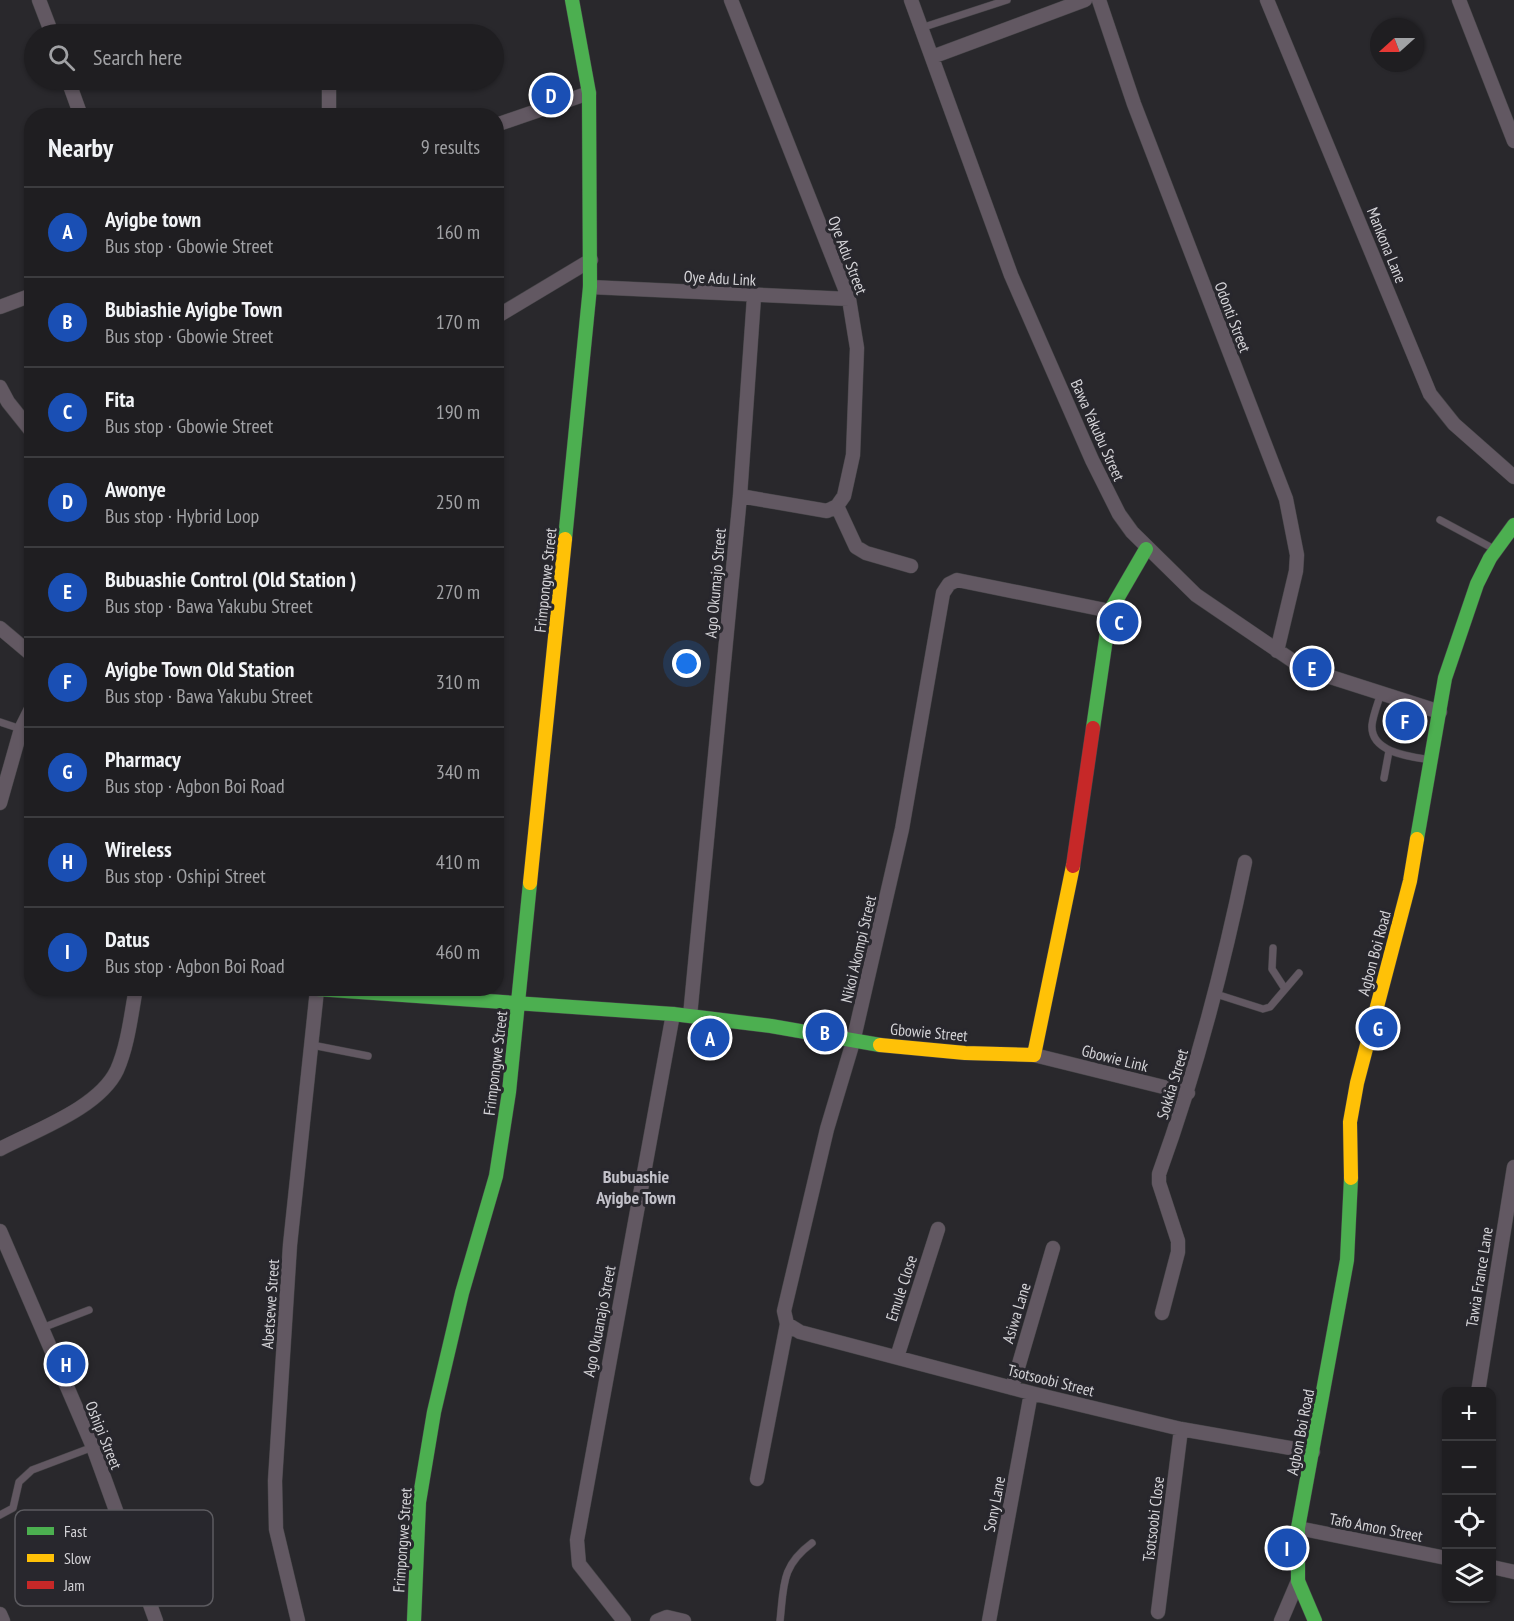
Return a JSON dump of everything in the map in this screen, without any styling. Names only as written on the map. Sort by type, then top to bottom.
[{"type":"street","points":[[39,0],[48,24]]},
{"type":"street","points":[[504,312],[591,260],[589,93],[572,0]]},
{"type":"street","name":"Oye Adu Street","points":[[731,0],[849,299],[857,348],[853,455],[844,496],[837,506]]},
{"type":"street","name":"Bawa Yakubu Street","points":[[911,0],[1011,275],[1107,492],[1119,514],[1146,549],[1196,595],[1277,651],[1315,672],[1440,712]]},
{"type":"street","name":"Odonti Street","points":[[1099,0],[1138,115],[1286,499],[1298,555],[1277,651]]},
{"type":"street","name":"Mankona Lane","points":[[1268,0],[1430,394],[1454,424],[1514,477]]},
{"type":"street","points":[[1459,0],[1514,141]]},
{"type":"street","points":[[932,57],[1077,1]]},
{"type":"street","points":[[72,90],[78,108]]},
{"type":"street","points":[[329,90],[329,108]]},
{"type":"street","points":[[504,122],[589,93]]},
{"type":"street","name":"Frimpongwe Street","points":[[414,1621],[419,1502],[430,1435],[462,1293],[496,1176],[509,1092],[591,260]]},
{"type":"street","name":"Oye Adu Link","points":[[590,287],[754,297],[849,299]]},
{"type":"street","name":"Ago Okumajo Street","points":[[690,1016],[740,496],[754,297]]},
{"type":"street","points":[[0,307],[24,298]]},
{"type":"street","points":[[0,387],[8,402],[24,422]]},
{"type":"street","points":[[740,496],[827,511],[837,506],[856,547],[866,553],[911,566]]},
{"type":"street","name":"Agbon Boi Road","points":[[1298,1581],[1298,1528],[1347,1260],[1351,1209],[1350,1122],[1357,1083],[1410,881],[1445,678],[1462,623],[1478,584],[1496,550],[1514,525]]},
{"type":"street","points":[[1034,1055],[1073,866],[1110,611],[1146,549]]},
{"type":"street","name":"Nikoi Akompi Street","points":[[757,1479],[787,1324],[784,1311],[827,1129],[853,1042],[902,830],[943,593],[949,584],[957,580],[1110,611]]},
{"type":"street","points":[[0,628],[24,648]]},
{"type":"street","points":[[0,803],[24,723]]},
{"type":"street","name":"Sokkia Street","points":[[1162,1313],[1178,1252],[1178,1241],[1159,1184],[1159,1174],[1188,1093],[1216,994],[1245,862]]},
{"type":"street","points":[[0,1149],[81,1107],[110,1082],[124,1050],[134,996]]},
{"type":"street","name":"Abetsewe Street","points":[[298,1621],[276,1529],[275,1481],[290,1245],[316,996]]},
{"type":"street","name":"Gbowie Street","points":[[418,996],[673,1014],[771,1026],[853,1042],[965,1053],[1034,1055]]},
{"type":"street","name":"Ago Okuanajo Street","points":[[624,1621],[579,1564],[577,1540],[673,1014]]},
{"type":"street","name":"Gbowie Link","points":[[1034,1055],[1188,1093]]},
{"type":"street","name":"Tawia France Lane","points":[[1479,1387],[1514,1167]]},
{"type":"street","name":"Emule Close","points":[[897,1357],[938,1229]]},
{"type":"street","name":"Oshipi Street","points":[[0,1231],[93,1447],[116,1510]]},
{"type":"street","name":"Asiwa Lane","points":[[1012,1388],[1053,1248]]},
{"type":"street","name":"Tsotsoobi Street","points":[[787,1324],[800,1332],[1031,1393],[1181,1429],[1313,1452]]},
{"type":"street","name":"Sony Lane","points":[[989,1621],[1031,1393]]},
{"type":"street","name":"Tsotsoobi Close","points":[[1158,1612],[1181,1429]]},
{"type":"street","name":"Tafo Amon Street","points":[[1298,1528],[1442,1557]]},
{"type":"street","points":[[1496,1568],[1514,1572]]},
{"type":"street","points":[[1281,1621],[1298,1581]]},
{"type":"street","points":[[1298,1581],[1315,1621]]},
{"type":"street","name":"Oshipi Street","points":[[151,1606],[156,1621]]},
{"type":"street","points":[[0,1614],[3,1621]]},
{"type":"street","points":[[657,1621],[667,1617],[684,1621]]},
{"type":"lane","points":[[921,28],[1007,0]]},
{"type":"lane","points":[[1440,520],[1496,550]]},
{"type":"lane","points":[[1381,693],[1372,724],[1373,734],[1389,751],[1432,761]]},
{"type":"lane","points":[[0,722],[21,729]]},
{"type":"lane","points":[[1384,778],[1389,751]]},
{"type":"lane","points":[[1273,948],[1272,969],[1285,989]]},
{"type":"lane","points":[[1216,994],[1263,1009],[1270,1007],[1299,973]]},
{"type":"lane","points":[[312,1046],[368,1056]]},
{"type":"lane","points":[[42,1328],[89,1310]]},
{"type":"lane","points":[[0,1515],[13,1508],[19,1482],[32,1470],[93,1447]]},
{"type":"lane","points":[[780,1621],[785,1576],[792,1560],[812,1542]]},
{"type":"traffic: fast","points":[[565,539],[590,287],[589,93],[572,0]]},
{"type":"traffic: fast","points":[[1417,839],[1445,678],[1477,584],[1490,558],[1514,525]]},
{"type":"traffic: fast","points":[[1093,728],[1110,611],[1146,549]]},
{"type":"traffic: fast","points":[[414,1621],[419,1502],[434,1412],[462,1293],[496,1176],[509,1092],[530,883]]},
{"type":"traffic: fast","points":[[416,996],[673,1014],[771,1026],[880,1045]]},
{"type":"traffic: fast","points":[[1315,1621],[1298,1581],[1298,1528],[1347,1260],[1351,1178]]},
{"type":"traffic: slow","points":[[530,883],[565,539]]},
{"type":"traffic: slow","points":[[1351,1178],[1350,1122],[1357,1083],[1410,881],[1417,839]]},
{"type":"traffic: slow","points":[[880,1045],[965,1053],[1034,1055],[1073,866]]},
{"type":"traffic: jam","points":[[1073,866],[1093,728]]},
{"type":"place","name":"Awonye","points":[[551,95]]},
{"type":"place","name":"Fita","points":[[1119,622]]},
{"type":"place","name":"Bubuashie Control (Old Station )","points":[[1312,668]]},
{"type":"place","name":"Ayigbe Town Old Station","points":[[1405,721]]},
{"type":"place","name":"Pharmacy","points":[[1378,1028]]},
{"type":"place","name":"Bubiashie Ayigbe Town","points":[[825,1032]]},
{"type":"place","name":"Ayigbe town","points":[[710,1038]]},
{"type":"place","name":"Wireless","points":[[66,1364]]},
{"type":"place","name":"Datus","points":[[1287,1548]]},
{"type":"district","name":"Bubuashie Ayigbe Town","points":[[636,1187]]}]
